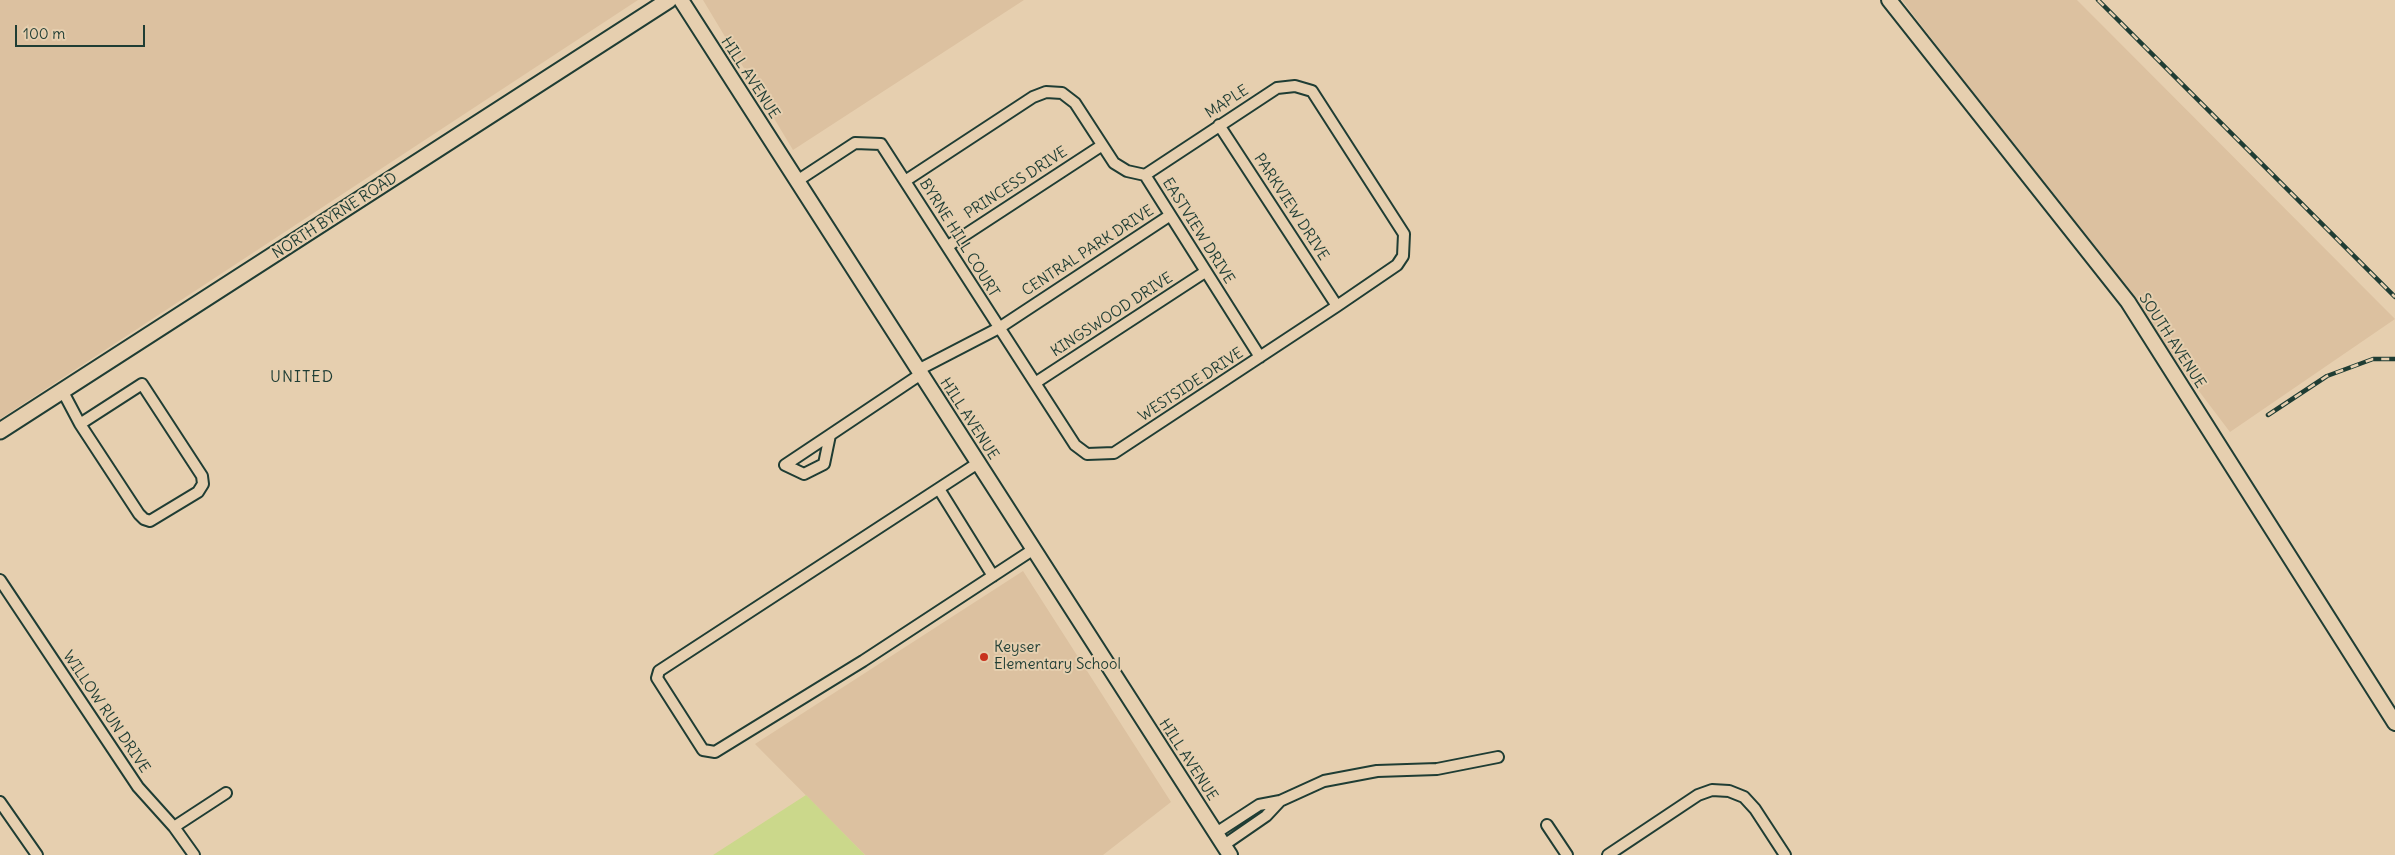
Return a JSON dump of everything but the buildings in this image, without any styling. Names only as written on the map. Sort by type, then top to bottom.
[{"type":"main road","name":"NORTH BYRNE ROAD","points":[[0,431],[669,0]]},
{"type":"main road","name":"HILL AVENUE","points":[[681,0],[1227,850]]},
{"type":"main road","name":"SOUTH AVENUE","points":[[1889,0],[2128,302],[2395,723]]},
{"type":"street","name":"MAPLE","points":[[1145,175],[1276,88],[1294,86],[1312,91],[1324,110]]},
{"type":"street","name":"EASTVIEW DRIVE","points":[[905,180],[1033,97],[1046,92],[1062,93],[1075,103],[1114,164],[1127,171],[1145,175],[1169,216],[1260,357]]},
{"type":"street","name":"WESTSIDE DRIVE","points":[[1064,428],[1075,445],[1087,454],[1114,453],[1396,265],[1403,256],[1404,234],[1324,110]]},
{"type":"street","name":"PARKVIEW DRIVE","points":[[1220,125],[1337,306]]},
{"type":"street","name":"BYRNE HILL COURT","points":[[797,181],[855,143],[881,144],[1064,428]]},
{"type":"street","name":"PRINCESS DRIVE","points":[[948,246],[1101,146]]},
{"type":"street","name":"CENTRAL PARK DRIVE","points":[[830,435],[824,464],[804,474],[785,465],[920,372],[998,328],[1169,216]]},
{"type":"street","name":"KINGSWOOD DRIVE","points":[[1035,383],[1205,272]]},
{"type":"street","points":[[62,390],[80,424],[144,519],[156,520],[198,492],[203,484],[202,476],[142,384],[80,424]]},
{"type":"street","points":[[978,463],[659,671],[657,678],[703,750],[715,752],[863,660],[1034,549]]},
{"type":"street","points":[[939,489],[993,576]]},
{"type":"street","name":"WILLOW RUN DRIVE","points":[[0,580],[138,787],[174,827],[194,855]]},
{"type":"street","points":[[1216,833],[1259,806],[1280,801],[1324,781],[1378,770],[1437,769],[1498,757]]},
{"type":"street","points":[[1608,855],[1698,795],[1712,790],[1729,791],[1744,797],[1755,809],[1785,855]]},
{"type":"street","points":[[174,827],[226,794]]},
{"type":"street","points":[[1227,850],[1266,816],[1280,801]]},
{"type":"street","points":[[0,802],[37,855]]},
{"type":"street","points":[[1547,825],[1567,855]]},
{"type":"shaded area","points":[[0,0],[638,0],[0,419]]},
{"type":"shaded area","points":[[703,0],[1024,0],[793,150]]},
{"type":"shaded area","points":[[1902,0],[2077,0],[2395,319],[2230,432]]},
{"type":"shaded area","name":"Keyser Elementary School","points":[[1023,571],[1171,802],[1103,855],[865,855],[755,744]]},
{"type":"green space","points":[[806,795],[865,855],[713,855]]},
{"type":"railway","points":[[2098,0],[2395,297]]},
{"type":"railway","points":[[2268,415],[2327,376],[2373,359],[2395,359]]},
{"type":"place","name":"Keyser Elementary School","points":[[984,657]]},
{"type":"district","name":"UNITED","points":[[302,377]]}]
